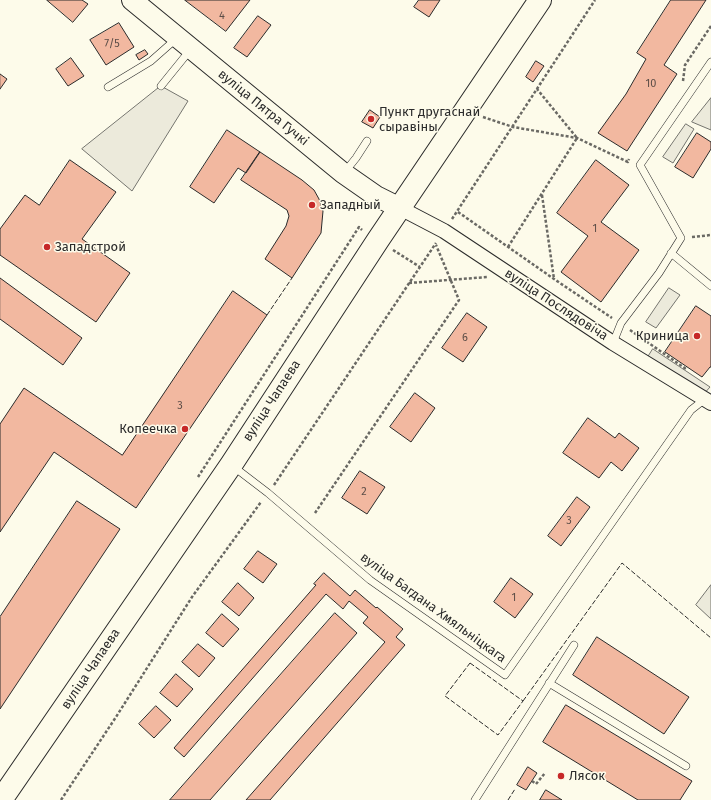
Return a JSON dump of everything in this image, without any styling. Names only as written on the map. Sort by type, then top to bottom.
[{"type":"main road","name":"вуліца Чапаева","points":[[1,800],[231,465],[378,240],[540,0]]},
{"type":"street","name":"вуліца Пятра Гучкі","points":[[132,0],[343,173],[376,196],[400,208]]},
{"type":"street","name":"вуліца Послядовіча","points":[[400,208],[444,231],[613,343],[708,401]]},
{"type":"lane","points":[[161,86],[184,44]]},
{"type":"lane","points":[[108,87],[184,44]]},
{"type":"lane","points":[[613,343],[621,323],[659,273],[681,238],[640,165],[711,62]]},
{"type":"lane","points":[[343,173],[356,158],[367,141]]},
{"type":"lane","points":[[671,253],[711,286]]},
{"type":"lane","name":"вуліца Багдана Хмяльніцкага","points":[[231,465],[268,493],[370,580],[505,675],[691,410],[708,401]]},
{"type":"lane","points":[[475,800],[574,645]]},
{"type":"lane","points":[[549,683],[686,766]]},
{"type":"path","points":[[61,800],[116,717],[192,596],[268,493],[408,283],[458,212],[595,0]]},
{"type":"path","points":[[679,87],[683,81],[685,65],[711,26]]},
{"type":"path","points":[[537,89],[577,138]]},
{"type":"path","points":[[513,127],[577,138],[628,162],[632,155]]},
{"type":"path","points":[[508,247],[577,138]]},
{"type":"path","points":[[542,194],[554,280]]},
{"type":"path","points":[[458,212],[554,280],[621,323],[692,372]]},
{"type":"path","points":[[681,238],[711,235]]},
{"type":"path","points":[[315,514],[459,300],[436,244]]},
{"type":"path","points":[[408,283],[488,277]]},
{"type":"path","points":[[532,782],[536,784],[545,773]]},
{"type":"shaded area","points":[[161,86],[188,101],[132,191],[82,149]]},
{"type":"shaded area","points":[[711,98],[711,130],[692,122]]},
{"type":"shaded area","points":[[686,124],[694,129],[673,163],[663,157]]},
{"type":"shaded area","points":[[669,288],[680,295],[656,328],[646,322]]},
{"type":"shaded area","points":[[653,349],[710,387],[703,395],[648,357]]},
{"type":"shaded area","points":[[711,585],[711,619],[696,605]]},
{"type":"building","points":[[47,0],[82,0],[88,4],[73,22]]},
{"type":"building","points":[[185,0],[250,0],[226,31]]},
{"type":"building","points":[[419,0],[440,0],[429,17],[414,7]]},
{"type":"building","points":[[671,0],[706,0],[664,65],[677,74],[627,151],[598,133],[626,94],[646,59],[637,53]]},
{"type":"building","points":[[258,16],[271,25],[247,57],[234,48]]},
{"type":"building","points":[[119,23],[134,47],[106,65],[90,40]]},
{"type":"building","points":[[145,50],[148,54],[139,60],[136,55]]},
{"type":"building","points":[[71,58],[84,76],[68,86],[56,69]]},
{"type":"building","points":[[536,61],[544,66],[533,82],[526,77]]},
{"type":"building","points":[[0,74],[7,79],[0,89]]},
{"type":"building","name":"Пункт другаснай сыравіны","points":[[370,110],[380,117],[373,128],[362,122]]},
{"type":"building","points":[[227,130],[260,152],[246,173],[238,168],[214,203],[190,187]]},
{"type":"building","points":[[697,133],[711,142],[711,149],[693,178],[675,167]]},
{"type":"building","points":[[260,152],[302,180],[314,190],[323,211],[321,233],[292,278],[265,259],[286,226],[289,216],[287,210],[241,180]]},
{"type":"building","name":"Западстрой","points":[[70,160],[116,192],[82,239],[130,273],[96,322],[0,255],[0,229],[25,195],[39,205]]},
{"type":"building","points":[[596,160],[629,185],[601,222],[639,250],[601,302],[561,272],[588,236],[557,213]]},
{"type":"building","points":[[0,278],[82,338],[63,365],[0,319]]},
{"type":"building","points":[[233,291],[267,315],[136,508],[54,452],[0,532],[0,424],[24,388],[122,455]]},
{"type":"building","points":[[696,306],[711,316],[711,367],[702,377],[665,352]]},
{"type":"building","points":[[467,313],[487,327],[463,362],[442,348]]},
{"type":"building","points":[[415,393],[435,408],[411,442],[390,427]]},
{"type":"building","points":[[588,418],[615,438],[619,433],[639,448],[622,471],[611,462],[599,478],[563,453]]},
{"type":"building","points":[[360,471],[385,487],[367,514],[342,498]]},
{"type":"building","points":[[577,497],[590,507],[561,546],[548,536]]},
{"type":"building","points":[[77,501],[120,529],[0,709],[0,617]]},
{"type":"building","points":[[258,551],[277,564],[263,583],[244,569]]},
{"type":"building","points":[[324,573],[350,596],[355,590],[403,629],[396,637],[405,645],[270,800],[246,800],[385,642],[363,623],[368,617],[349,601],[343,609],[326,594],[184,757],[174,748],[316,585],[314,584]]},
{"type":"building","points":[[511,578],[533,594],[515,618],[494,602]]},
{"type":"building","points":[[238,583],[254,598],[239,616],[222,602]]},
{"type":"building","points":[[335,613],[357,633],[210,800],[170,800]]},
{"type":"building","points":[[222,614],[239,629],[223,647],[206,633]]},
{"type":"building","points":[[597,637],[689,697],[664,734],[573,675]]},
{"type":"building","points":[[198,644],[215,658],[199,677],[182,662]]},
{"type":"building","points":[[176,674],[193,689],[177,707],[160,693]]},
{"type":"building","points":[[566,705],[692,781],[680,800],[638,800],[543,742]]},
{"type":"building","points":[[156,706],[171,720],[154,738],[139,724]]},
{"type":"building","points":[[528,767],[537,773],[526,790],[517,785]]},
{"type":"building","points":[[546,790],[562,800],[540,800]]},
{"type":"fence","points":[[267,315],[292,278]]},
{"type":"fence","points":[[523,701],[622,563],[711,638]]},
{"type":"fence","points":[[470,663],[523,701],[498,735],[445,696],[470,663]]},
{"type":"fence","points":[[508,800],[515,789]]},
{"type":"place","name":"Пункт другаснай сыравіны","points":[[371,119]]},
{"type":"place","name":"Западный","points":[[312,205]]},
{"type":"place","name":"Западстрой","points":[[47,247]]},
{"type":"place","name":"Криница","points":[[697,336]]},
{"type":"place","name":"Копеечка","points":[[185,429]]},
{"type":"place","name":"Лясок","points":[[561,776]]}]
